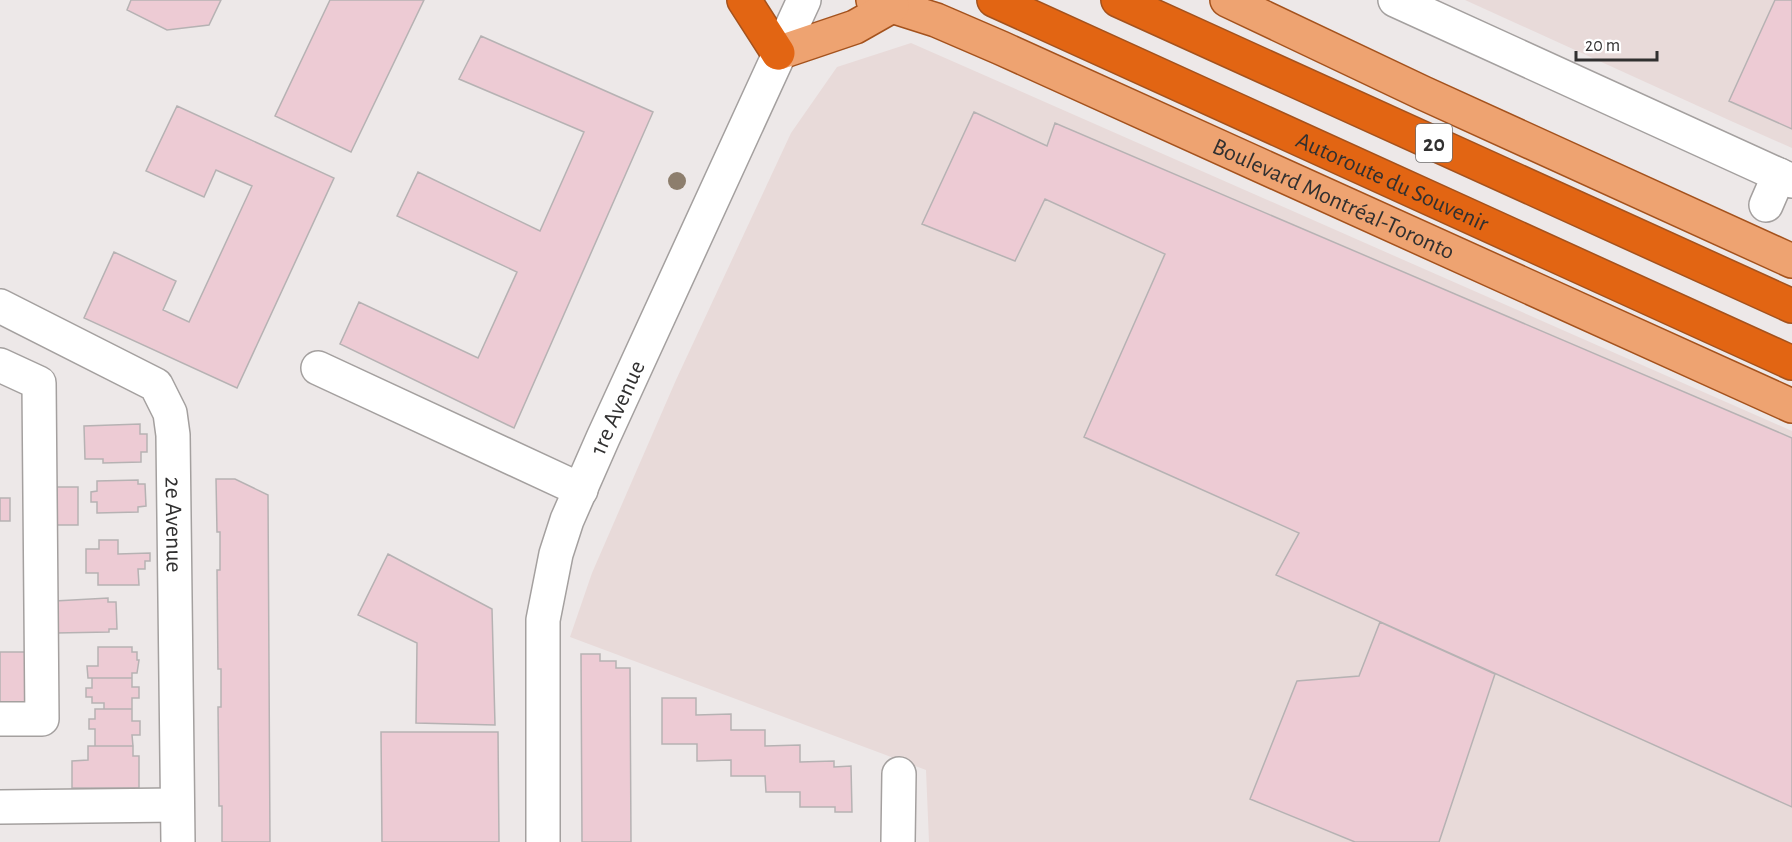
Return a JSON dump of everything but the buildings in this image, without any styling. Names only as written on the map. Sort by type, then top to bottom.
[{"type":"highway","points":[[744,0],[778,52]]},
{"type":"highway","name":"Autoroute du Souvenir","points":[[994,0],[1792,363]]},
{"type":"highway","name":"Autoroute du Souvenir","points":[[1118,0],[1792,306]]},
{"type":"main road","points":[[1227,0],[1423,93],[1792,261]]},
{"type":"main road","points":[[778,52],[847,30],[882,3]]},
{"type":"main road","name":"Boulevard Montréal-Toronto","points":[[882,3],[936,20],[1001,48],[1792,406]]},
{"type":"street","name":"1re Avenue","points":[[543,842],[543,620],[556,554],[580,489],[778,52],[804,0]]},
{"type":"street","points":[[1395,0],[1786,178],[1766,205]]},
{"type":"street","name":"2e Avenue","points":[[0,306],[156,385],[170,413],[173,435],[178,842]]},
{"type":"street","points":[[0,365],[39,383],[42,718],[0,719]]},
{"type":"street","points":[[318,368],[580,489]]},
{"type":"street","points":[[898,774],[898,842]]},
{"type":"street","points":[[0,807],[177,805]]},
{"type":"shaded area","points":[[1465,0],[1792,0],[1792,148],[1731,121]]},
{"type":"shaded area","points":[[911,43],[1792,431],[1792,842],[929,842],[926,770],[570,637],[592,573],[676,380],[791,133],[837,67]]}]
